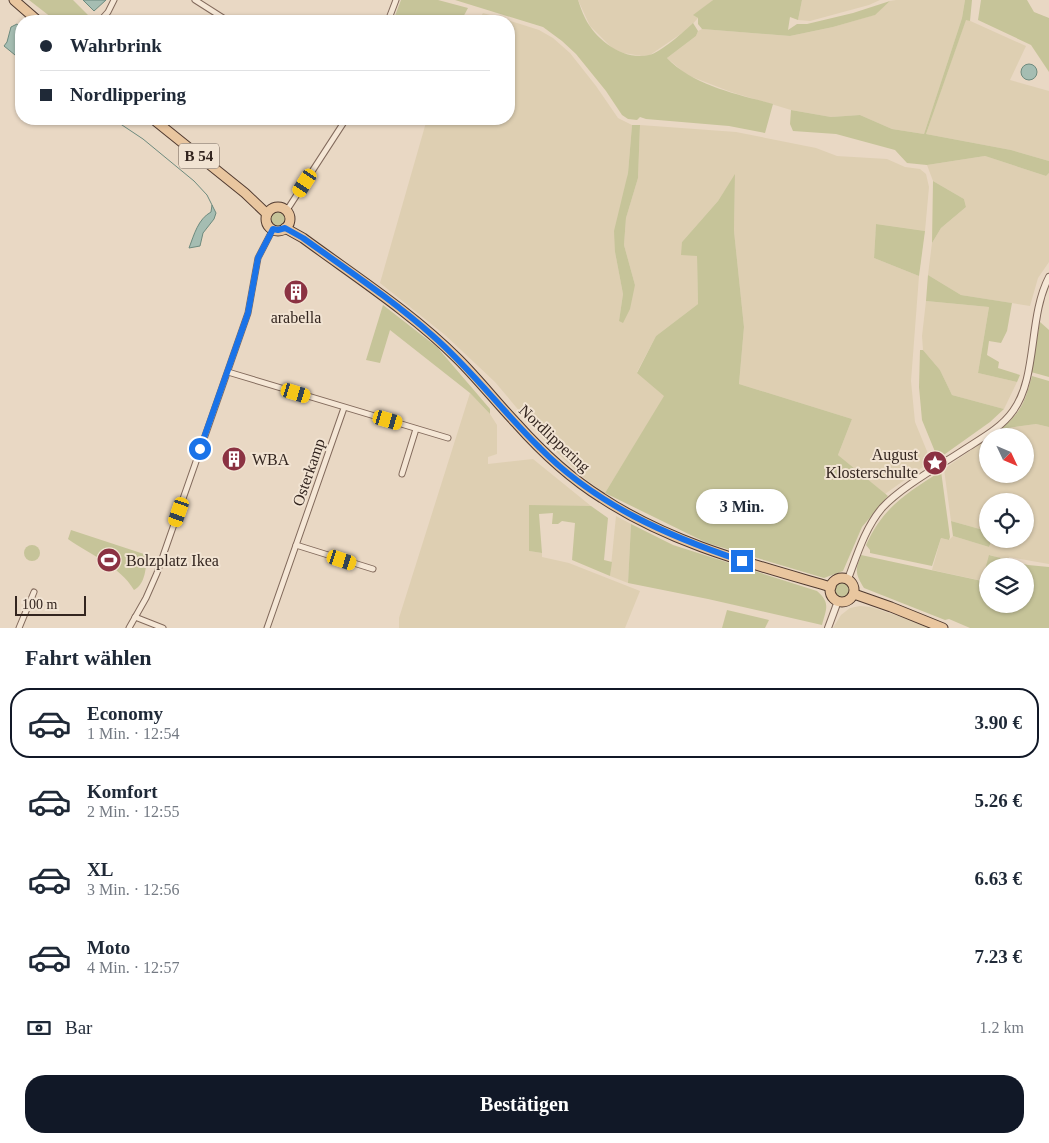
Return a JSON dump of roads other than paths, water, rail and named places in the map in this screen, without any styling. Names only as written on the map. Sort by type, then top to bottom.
[{"type":"main road","points":[[14,0],[31,15]]},
{"type":"main road","name":"B 54","points":[[161,125],[269,212]]},
{"type":"main road","points":[[280,207],[286,210],[290,217],[287,225],[278,230],[273,229],[267,224],[269,212],[280,207]]},
{"type":"main road","name":"Nordlippering","points":[[287,225],[432,335],[468,369],[541,449],[566,472],[601,498],[652,527],[708,550],[831,587]]},
{"type":"main road","points":[[848,579],[854,585],[854,594],[846,602],[838,602],[832,596],[831,587],[836,580],[848,579]]},
{"type":"main road","points":[[854,594],[943,628]]},
{"type":"street","points":[[105,15],[114,0]]},
{"type":"street","points":[[195,0],[219,15]]},
{"type":"street","points":[[390,15],[396,0]]},
{"type":"street","points":[[286,210],[342,125]]},
{"type":"street","points":[[129,628],[146,598],[157,572],[251,303],[258,258],[273,229]]},
{"type":"street","points":[[848,579],[866,533],[882,509],[900,493],[996,428],[1014,410],[1023,390],[1042,292],[1049,277]]},
{"type":"street","points":[[228,372],[448,438]]},
{"type":"street","name":"Osterkamp","points":[[268,628],[344,408]]},
{"type":"street","points":[[402,474],[416,429]]},
{"type":"street","points":[[296,545],[373,570]]},
{"type":"street","points":[[19,628],[34,592]]},
{"type":"street","points":[[828,628],[838,602]]},
{"type":"street","points":[[135,617],[163,628]]},
{"type":"waterway","points":[[122,125],[143,139],[194,181],[207,195],[212,205]]},
{"type":"place","name":"arabella","points":[[296,292]]},
{"type":"place","name":"WBA","points":[[234,459]]},
{"type":"place","name":"August Klosterschulte","points":[[935,463]]},
{"type":"place","name":"Bolzplatz Ikea","points":[[109,560]]}]
